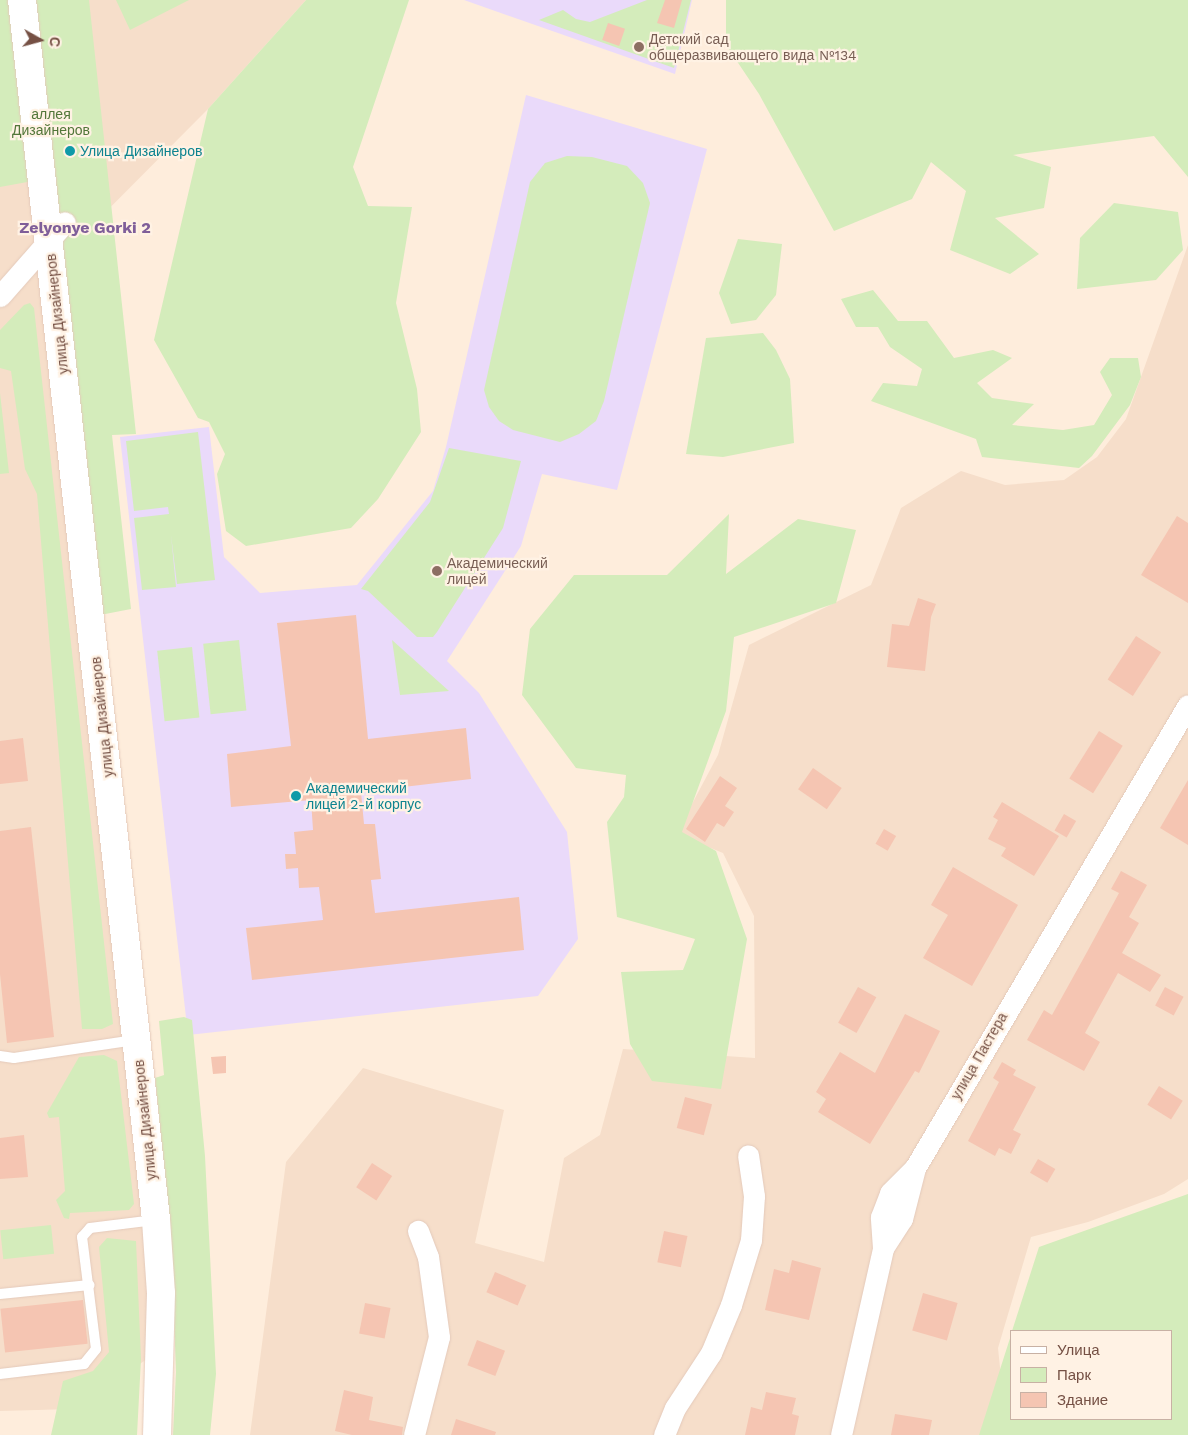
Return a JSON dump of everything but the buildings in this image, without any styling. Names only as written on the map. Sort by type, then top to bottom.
[{"type":"street","name":"улица Дизайнеров","points":[[22,0],[57,231],[156,1220],[161,1293],[157,1435]]},
{"type":"street","points":[[0,296],[57,231]]},
{"type":"street","name":"улица Пастера","points":[[841,1435],[883,1248],[902,1220],[915,1168],[1188,705]]},
{"type":"street","points":[[664,1435],[675,1408],[711,1353],[731,1304],[751,1240],[754,1196],[748,1155]]},
{"type":"street","points":[[414,1435],[439,1338],[428,1258],[418,1230]]},
{"type":"lane","points":[[0,1056],[14,1058],[137,1040]]},
{"type":"lane","points":[[0,1374],[84,1364],[96,1349],[90,1285],[82,1237],[90,1228],[156,1220]]},
{"type":"lane","points":[[0,1294],[90,1285]]},
{"type":"shaded area","points":[[0,0],[9,0],[147,1251],[150,1357],[73,1409],[0,1411]]},
{"type":"shaded area","points":[[27,0],[306,0],[208,109],[62,256]]},
{"type":"shaded area","name":"Детский сад общеразвивающего вида №134","points":[[464,0],[692,0],[675,74]]},
{"type":"shaded area","name":"Академический лицей","points":[[526,95],[707,149],[617,490],[542,474],[521,546],[447,661],[479,693],[567,832],[578,939],[538,996],[188,1035],[120,437],[209,427],[224,557],[260,593],[357,585],[433,491],[446,447]]},
{"type":"shaded area","points":[[1188,245],[1188,1179],[1164,1194],[1088,1222],[1031,1237],[998,1348],[1007,1435],[250,1435],[286,1162],[363,1068],[504,1110],[475,1243],[544,1262],[564,1158],[600,1135],[623,1049],[755,1058],[754,916],[723,853],[676,834],[718,755],[749,645],[871,585],[901,508],[961,471],[1005,485],[1064,480],[1097,457],[1126,419]]},
{"type":"green space","name":"аллея Дизайнеров","points":[[0,0],[89,0],[136,434],[112,435],[131,609],[100,615],[49,178],[0,187]]},
{"type":"green space","points":[[116,0],[189,0],[130,30]]},
{"type":"green space","points":[[306,0],[409,0],[353,167],[368,206],[412,207],[396,303],[417,389],[421,432],[378,499],[351,528],[246,546],[226,531],[217,474],[225,454],[209,422],[198,418],[154,340],[208,109]]},
{"type":"green space","points":[[647,0],[691,0],[674,68],[539,20],[563,10],[576,19],[590,22]]},
{"type":"green space","points":[[726,0],[1188,0],[1188,177],[1154,136],[1013,155],[1051,167],[1044,208],[995,218],[1039,254],[1010,274],[950,250],[966,191],[931,162],[912,199],[834,231],[759,94],[726,45]]},
{"type":"green space","points":[[567,156],[592,157],[627,166],[643,183],[650,203],[604,401],[596,421],[579,434],[560,442],[513,430],[499,421],[489,407],[484,390],[530,182],[545,163]]},
{"type":"green space","points":[[1114,203],[1178,212],[1183,250],[1156,280],[1077,289],[1080,238]]},
{"type":"green space","points":[[738,239],[782,244],[776,295],[756,320],[731,324],[719,293]]},
{"type":"green space","points":[[873,290],[898,321],[927,321],[954,358],[993,350],[1012,358],[977,383],[992,398],[1034,404],[1012,425],[1063,430],[1094,425],[1112,395],[1100,372],[1110,358],[1138,358],[1141,377],[1130,405],[1092,456],[1079,468],[982,457],[976,439],[871,401],[883,383],[917,386],[922,369],[890,347],[878,327],[856,327],[841,299]]},
{"type":"green space","points":[[30,303],[34,308],[113,1024],[102,1029],[82,1029],[37,494],[25,469],[11,371],[0,368],[0,330],[24,305]]},
{"type":"green space","points":[[763,333],[776,350],[790,379],[794,443],[723,457],[686,454],[706,338]]},
{"type":"green space","points":[[0,393],[9,473],[0,474]]},
{"type":"green space","points":[[198,432],[215,580],[177,584],[171,535],[176,587],[142,590],[134,518],[169,514],[168,507],[134,511],[126,441]]},
{"type":"green space","points":[[449,448],[521,461],[503,528],[437,632],[433,637],[417,637],[368,591],[361,589],[430,502]]},
{"type":"green space","points":[[729,514],[726,574],[798,519],[856,530],[836,603],[734,637],[726,711],[682,832],[716,851],[747,939],[721,1089],[652,1081],[630,1044],[621,972],[683,970],[695,939],[617,917],[607,822],[624,797],[626,775],[576,768],[522,695],[530,629],[574,575],[667,575]]},
{"type":"green space","points":[[239,640],[246,711],[211,714],[203,644]]},
{"type":"green space","points":[[392,640],[449,691],[400,695]]},
{"type":"green space","points":[[192,647],[199,718],[165,721],[157,651]]},
{"type":"green space","points":[[184,1017],[192,1020],[205,1156],[216,1374],[210,1435],[173,1435],[176,1372],[171,1236],[155,1078],[164,1075],[159,1021]]},
{"type":"green space","points":[[104,1055],[117,1061],[134,1204],[129,1210],[70,1213],[69,1219],[64,1218],[56,1200],[65,1191],[59,1117],[49,1118],[47,1113],[79,1057]]},
{"type":"green space","points":[[1188,1194],[1188,1435],[979,1435],[1010,1338],[1010,1420],[1173,1420],[1173,1330],[1012,1330],[1039,1247]]},
{"type":"green space","points":[[51,1225],[54,1254],[3,1259],[0,1230]]},
{"type":"green space","points":[[107,1238],[136,1241],[141,1359],[137,1435],[51,1435],[63,1381],[93,1371],[109,1352],[99,1247]]},
{"type":"place","name":"Детский сад общеразвивающего вида №134","points":[[639,47]]},
{"type":"place","name":"Улица Дизайнеров","points":[[70,151]]},
{"type":"place","name":"Академический лицей","points":[[437,571]]},
{"type":"place","name":"Академический лицей 2-й корпус","points":[[296,796]]},
{"type":"district","name":"Zelyonye Gorki 2","points":[[85,228]]}]
